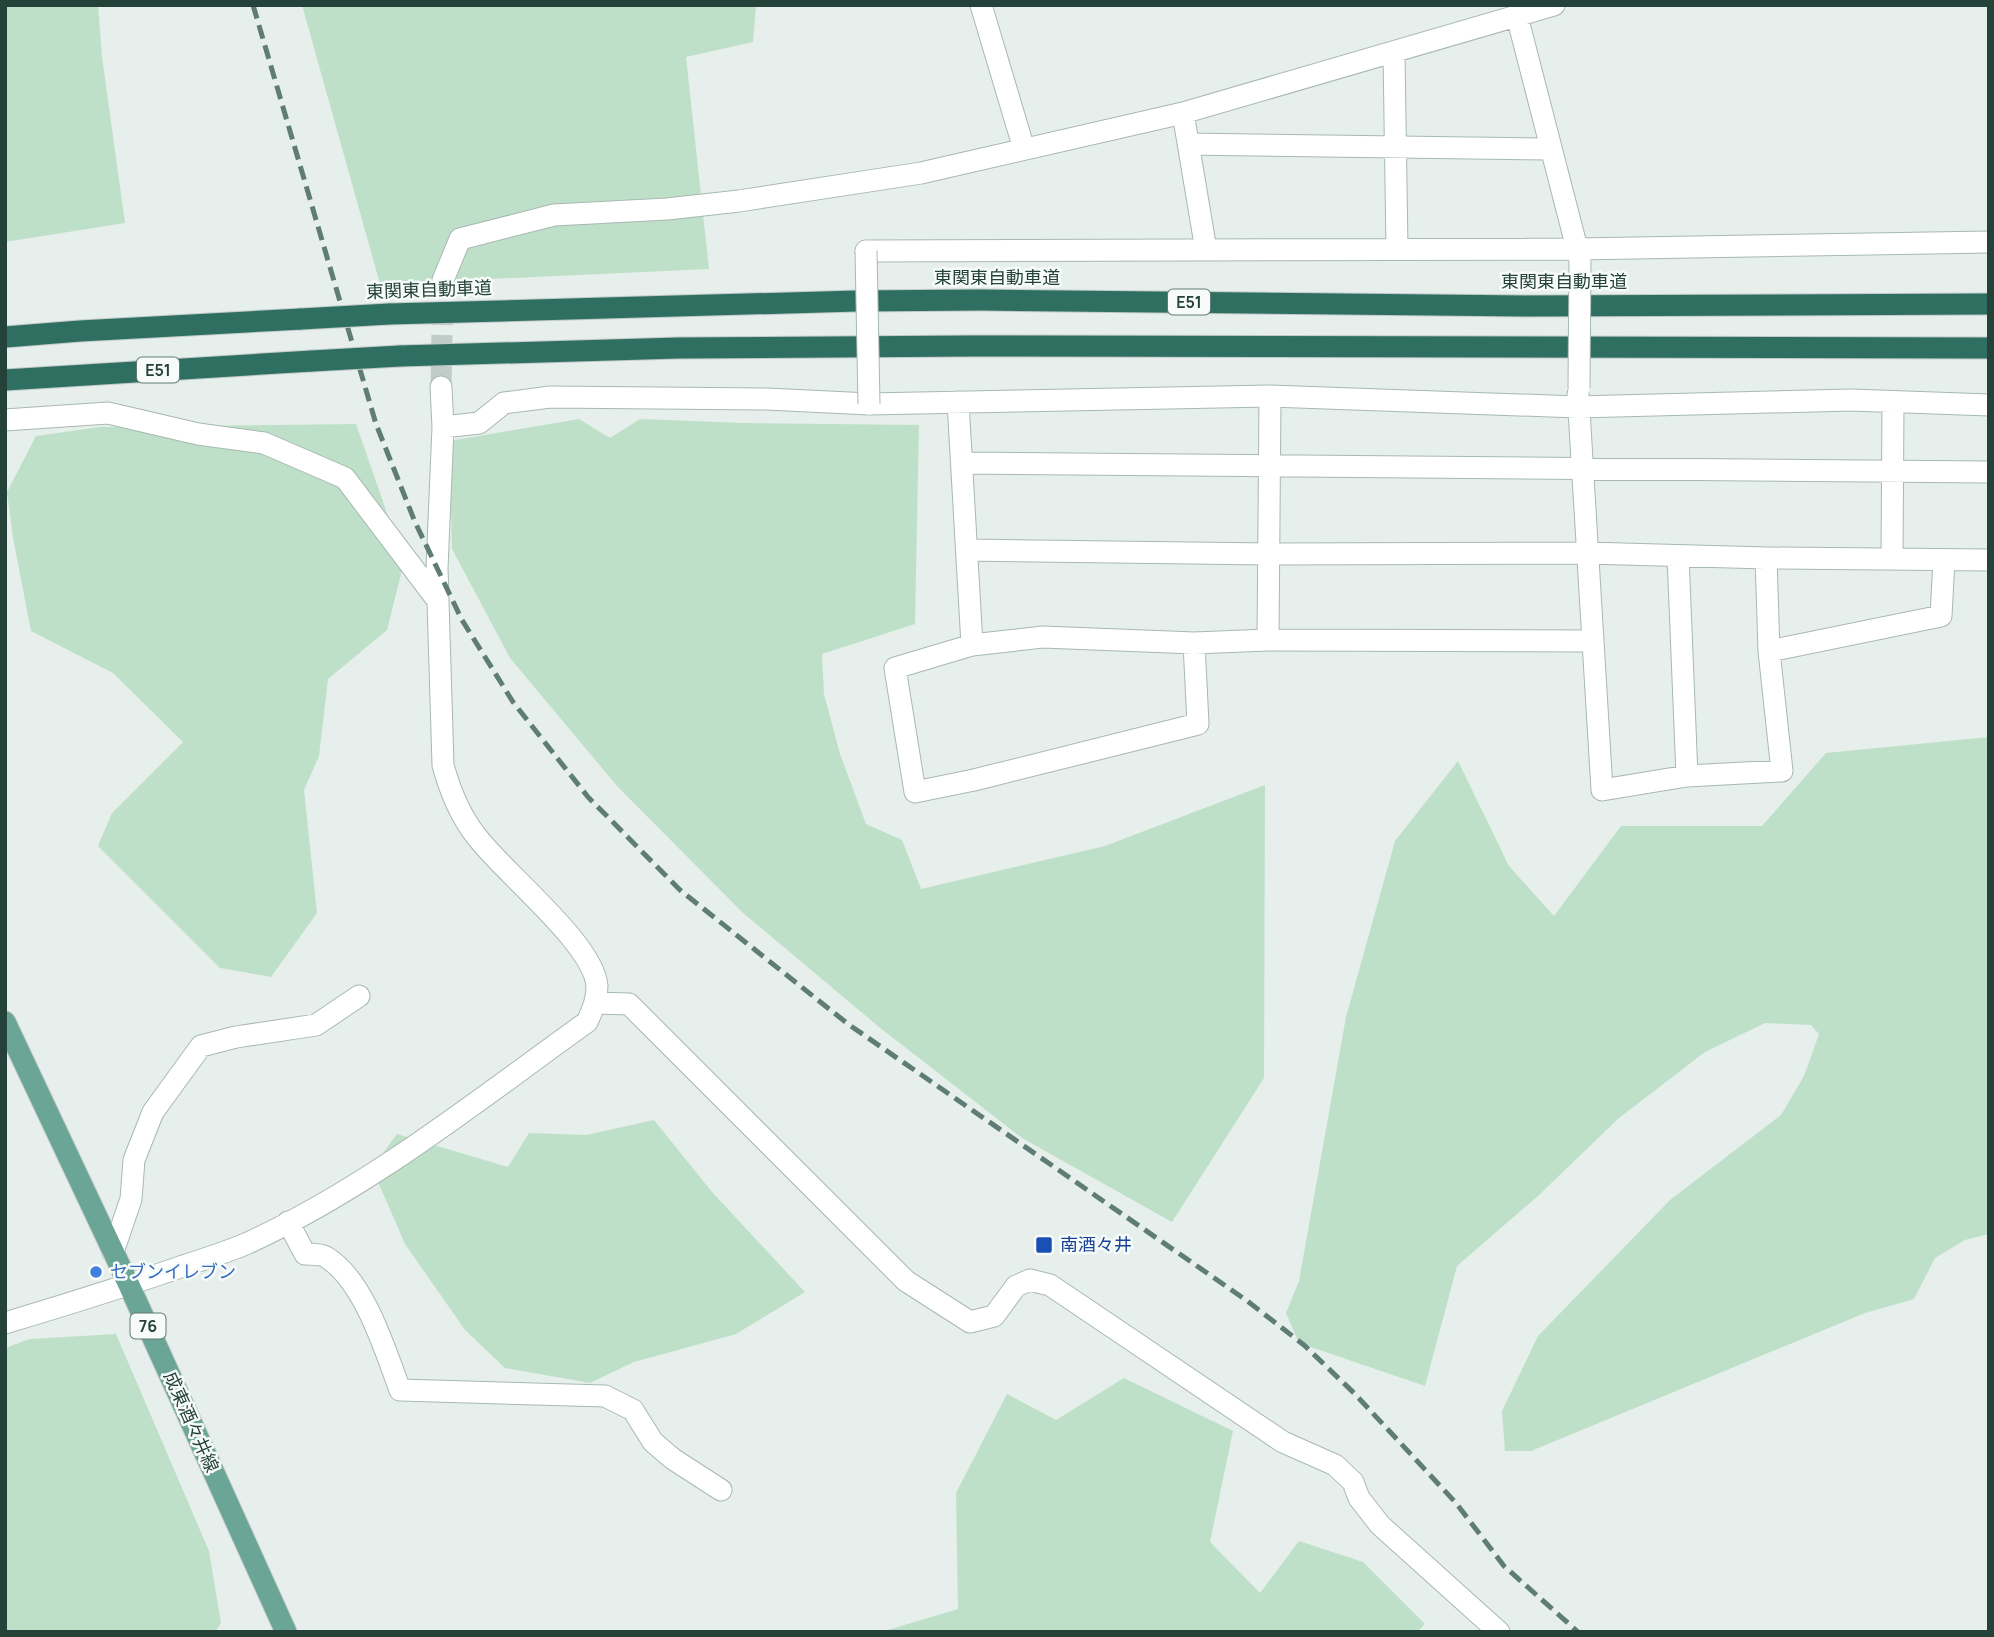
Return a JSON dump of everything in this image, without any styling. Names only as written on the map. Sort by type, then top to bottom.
[{"type":"highway","name":"東関東自動車道","points":[[5,337],[390,314],[843,301],[1527,306],[1989,304]]},
{"type":"highway","name":"E51","points":[[5,380],[400,356],[678,348],[1989,348]]},
{"type":"main road","name":"成東酒々井線","points":[[5,1022],[130,1285],[286,1632]]},
{"type":"street","points":[[981,5],[1024,149]]},
{"type":"street","points":[[443,280],[460,239],[554,215],[667,209],[739,201],[920,173],[1183,113],[1554,5]]},
{"type":"street","points":[[1517,16],[1578,255],[1578,398],[1602,790],[1687,776],[1782,771],[1769,650],[1766,558]]},
{"type":"street","points":[[1394,53],[1397,249]]},
{"type":"street","points":[[1183,113],[1206,250]]},
{"type":"street","points":[[1188,144],[1550,149]]},
{"type":"street","points":[[869,404],[866,251],[1397,249],[1578,255],[1989,242]]},
{"type":"street","points":[[5,1322],[130,1285],[246,1244],[288,1222],[367,1177],[422,1141],[587,1021],[596,1003],[597,983],[580,947],[476,837],[452,796],[443,765],[438,601],[443,428],[441,387]]},
{"type":"street","points":[[443,428],[479,423],[504,403],[550,397],[869,404],[1270,396],[1851,400],[1989,405]]},
{"type":"street","points":[[1268,640],[1270,396]]},
{"type":"street","points":[[958,402],[972,645]]},
{"type":"street","points":[[1892,559],[1893,402]]},
{"type":"street","points":[[5,420],[108,413],[198,434],[264,443],[345,478],[438,601]]},
{"type":"street","points":[[962,463],[1989,472]]},
{"type":"street","points":[[967,550],[1269,554],[1587,553],[1989,560]]},
{"type":"street","points":[[1678,556],[1687,776]]},
{"type":"street","points":[[1769,650],[1941,616],[1944,560]]},
{"type":"street","points":[[1194,643],[1198,723],[974,780],[915,792],[895,668],[972,645],[1043,637],[1194,643],[1268,640],[1593,641]]},
{"type":"street","points":[[113,1252],[131,1199],[135,1160],[153,1112],[201,1045],[316,1025],[359,996]]},
{"type":"street","points":[[596,1003],[629,1004],[906,1280],[970,1322],[994,1316],[1016,1286],[1030,1280],[1050,1285],[1283,1442],[1335,1465],[1353,1482],[1359,1498],[1380,1525],[1499,1632]]},
{"type":"street","points":[[288,1222],[305,1254],[325,1256],[355,1284],[381,1338],[400,1390],[605,1396],[633,1410],[653,1442],[673,1459],[721,1490]]},
{"type":"green space","points":[[5,5],[98,5],[102,57],[125,223],[5,242]]},
{"type":"green space","points":[[302,5],[756,5],[753,42],[686,57],[709,269],[380,284]]},
{"type":"green space","points":[[579,419],[610,438],[640,419],[919,425],[915,624],[822,654],[824,694],[840,754],[866,824],[902,840],[921,889],[1105,846],[1265,785],[1264,1078],[1172,1222],[1022,1138],[879,1027],[742,912],[617,786],[510,658],[452,549],[449,441]]},
{"type":"green space","points":[[356,424],[404,562],[387,630],[328,679],[319,756],[304,790],[317,913],[271,977],[220,968],[98,846],[112,813],[183,742],[113,673],[31,631],[7,492],[36,436],[100,427]]},
{"type":"green space","points":[[1989,737],[1989,1234],[1965,1240],[1935,1258],[1914,1299],[1865,1313],[1531,1451],[1505,1451],[1502,1411],[1538,1336],[1670,1200],[1781,1115],[1804,1076],[1819,1034],[1811,1025],[1765,1023],[1705,1052],[1619,1118],[1538,1196],[1457,1266],[1425,1386],[1299,1343],[1286,1313],[1299,1281],[1346,1017],[1395,841],[1458,761],[1509,866],[1554,916],[1621,826],[1762,826],[1826,753]]},
{"type":"green space","points":[[654,1120],[712,1192],[805,1292],[736,1334],[634,1362],[590,1383],[505,1368],[465,1330],[405,1244],[372,1168],[397,1134],[508,1167],[529,1133],[586,1135]]},
{"type":"green space","points":[[116,1334],[209,1551],[221,1623],[215,1632],[5,1632],[5,1348],[30,1339]]},
{"type":"green space","points":[[1124,1378],[1233,1431],[1210,1542],[1260,1593],[1299,1541],[1363,1562],[1425,1624],[1417,1632],[881,1632],[958,1609],[956,1493],[1007,1394],[1056,1420]]},
{"type":"tunnel","points":[[441,387],[443,280]]},
{"type":"railway","points":[[253,5],[376,424],[415,522],[462,620],[513,702],[588,797],[680,890],[848,1024],[1246,1300],[1304,1345],[1355,1394],[1456,1503],[1504,1566],[1578,1632]]},
{"type":"place","name":"南酒々井","points":[[1044,1245]]},
{"type":"place","name":"セブンイレブン","points":[[96,1272]]}]
